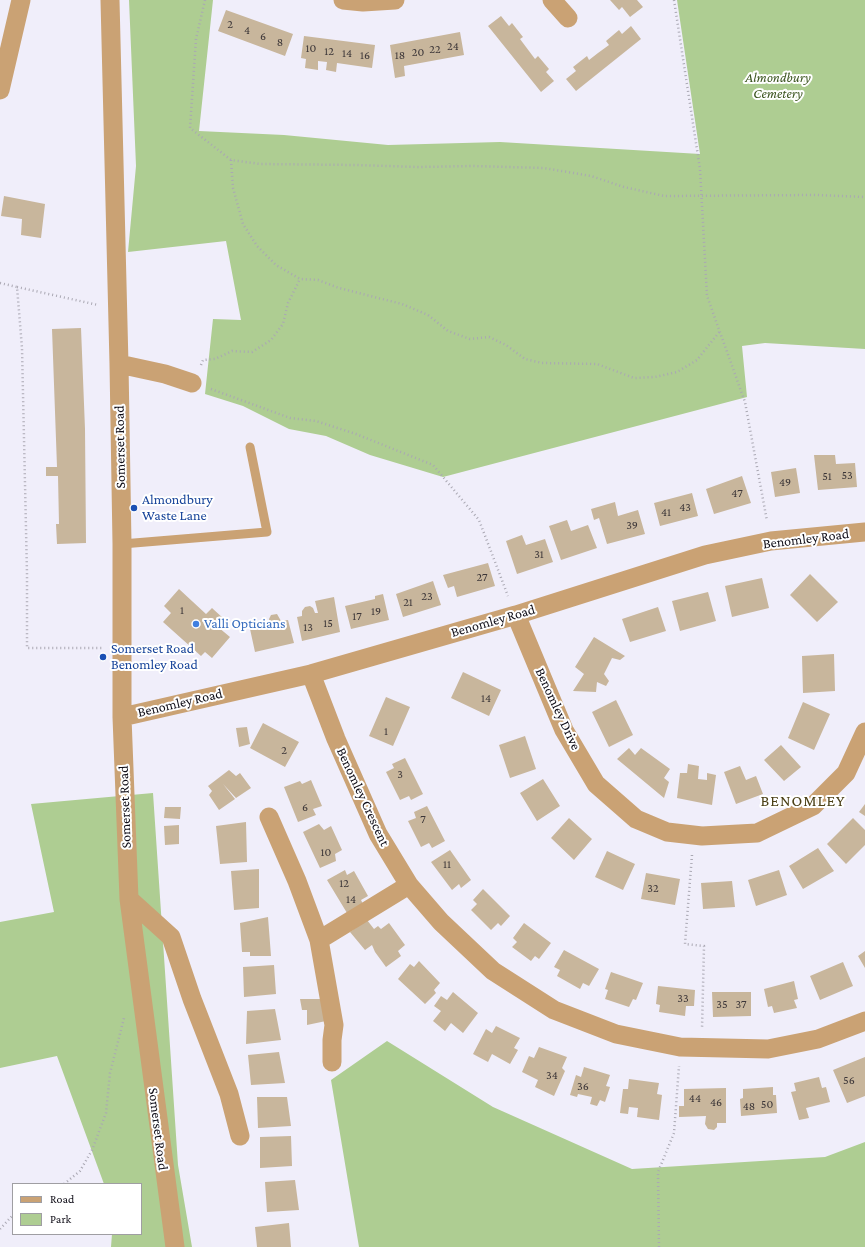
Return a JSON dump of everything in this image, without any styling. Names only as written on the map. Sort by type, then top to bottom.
[{"type":"street","points":[[0,90],[6,32],[21,0]]},
{"type":"street","name":"Somerset Road","points":[[110,0],[119,364],[122,544],[122,717],[129,899],[174,1247]]},
{"type":"street","points":[[344,0],[363,2],[395,0]]},
{"type":"street","points":[[552,0],[568,18]]},
{"type":"street","points":[[119,364],[165,374],[192,383]]},
{"type":"street","name":"Benomley Road","points":[[122,717],[311,674],[516,615],[705,555],[771,541],[865,532]]},
{"type":"street","name":"Benomley Drive","points":[[516,615],[564,730],[596,784],[636,819],[668,832],[702,836],[757,833],[813,806],[846,773],[865,732]]},
{"type":"street","name":"Benomley Crescent","points":[[311,674],[336,739],[378,834],[409,885],[441,922],[493,971],[554,1010],[616,1034],[680,1047],[768,1049],[818,1040],[865,1021]]},
{"type":"street","points":[[269,818],[297,881],[319,940],[334,1025],[332,1062]]},
{"type":"street","points":[[319,940],[409,885]]},
{"type":"street","points":[[129,899],[170,937],[192,999],[229,1094],[240,1136]]},
{"type":"lane","points":[[122,544],[267,532],[250,447]]},
{"type":"path","points":[[204,0],[196,39],[190,128],[231,160],[260,164],[544,168],[590,176],[624,187],[664,196],[817,195],[865,197]]},
{"type":"path","points":[[674,0],[700,169],[707,296],[745,402],[771,541]]},
{"type":"path","points":[[231,160],[232,188],[243,224],[257,246],[276,265],[300,279],[318,280],[339,288],[402,304],[428,315],[448,331],[470,339],[489,337],[506,345],[525,359],[542,363],[597,364],[634,378],[655,377],[676,372],[697,360],[720,331]]},
{"type":"path","points":[[300,279],[288,303],[283,324],[271,340],[252,352],[232,351],[215,359],[203,360],[192,383],[290,418],[316,420],[356,434],[433,465],[479,520],[516,615]]},
{"type":"path","points":[[0,283],[98,306]]},
{"type":"path","points":[[17,288],[22,348],[27,574],[27,648],[103,648]]},
{"type":"path","points":[[694,835],[685,944],[704,946],[702,1047]]},
{"type":"path","points":[[65,1183],[80,1171],[92,1150],[106,1113],[110,1073],[126,1011]]},
{"type":"path","points":[[659,1247],[658,1172],[674,1134],[680,1047]]},
{"type":"path","points":[[0,1229],[12,1216]]},
{"type":"green space","name":"Almondbury Cemetery","points":[[129,0],[213,0],[199,131],[284,135],[388,145],[500,142],[700,154],[677,0],[865,0],[865,349],[765,343],[742,346],[747,397],[443,477],[370,455],[326,436],[289,429],[243,406],[205,394],[213,319],[241,320],[226,241],[128,252],[136,166]]},
{"type":"green space","points":[[153,793],[178,1165],[192,1247],[111,1247],[112,1235],[142,1235],[142,1183],[104,1183],[57,1056],[0,1068],[0,922],[54,912],[31,804]]},
{"type":"green space","points":[[387,1041],[493,1107],[632,1169],[825,1157],[865,1142],[865,1247],[359,1247],[331,1080]]},
{"type":"building","points":[[610,0],[637,0],[643,7],[630,17],[622,7],[619,10]]},
{"type":"building","points":[[226,10],[293,34],[285,56],[218,31]]},
{"type":"building","points":[[501,16],[509,26],[512,23],[523,37],[520,39],[535,59],[538,56],[549,69],[546,72],[554,81],[541,92],[488,26]]},
{"type":"building","points":[[631,26],[641,39],[576,91],[566,79],[576,71],[573,67],[587,56],[589,60],[609,45],[606,41],[619,30],[622,34]]},
{"type":"building","points":[[460,32],[464,55],[404,66],[405,76],[395,78],[390,45]]},
{"type":"building","points":[[304,36],[375,45],[372,68],[337,63],[336,72],[326,70],[327,62],[318,61],[318,70],[305,68],[306,59],[301,58]]},
{"type":"building","points":[[4,196],[45,204],[41,238],[21,235],[22,219],[1,216]]},
{"type":"building","points":[[81,328],[85,429],[86,543],[57,544],[56,524],[59,524],[58,476],[46,476],[46,467],[57,467],[52,329]]},
{"type":"building","points":[[814,455],[835,455],[836,464],[855,463],[857,487],[818,490]]},
{"type":"building","points":[[796,468],[800,493],[775,497],[771,472]]},
{"type":"building","points":[[742,476],[751,503],[714,514],[706,489]]},
{"type":"building","points":[[692,493],[698,516],[660,526],[654,503]]},
{"type":"building","points":[[615,502],[618,516],[638,510],[645,534],[607,544],[599,518],[594,520],[591,509]]},
{"type":"building","points":[[567,520],[571,531],[588,525],[597,548],[561,560],[549,526]]},
{"type":"building","points":[[522,535],[526,545],[545,539],[553,562],[517,574],[506,541]]},
{"type":"building","points":[[488,563],[495,586],[457,597],[454,586],[448,588],[443,575]]},
{"type":"building","points":[[810,574],[838,602],[817,622],[790,595]]},
{"type":"building","points":[[762,578],[769,608],[732,617],[725,586]]},
{"type":"building","points":[[433,581],[441,605],[403,617],[396,594]]},
{"type":"building","points":[[179,589],[206,614],[212,608],[224,619],[218,627],[230,637],[212,658],[205,652],[201,656],[163,622],[171,613],[164,606]]},
{"type":"building","points":[[708,592],[716,621],[680,631],[672,601]]},
{"type":"building","points":[[383,594],[389,620],[351,629],[345,606],[375,599],[375,596]]},
{"type":"building","points":[[334,597],[340,632],[302,641],[297,617],[302,616],[302,611],[305,607],[310,606],[313,608],[315,613],[318,613],[315,601]]},
{"type":"building","points":[[658,607],[666,631],[630,642],[622,619]]},
{"type":"building","points":[[277,614],[281,621],[288,620],[294,643],[255,652],[250,629],[270,624],[269,619],[271,615]]},
{"type":"building","points":[[594,637],[625,656],[620,660],[612,658],[604,674],[609,681],[606,686],[597,682],[596,692],[573,691],[584,674],[575,667]]},
{"type":"building","points":[[834,654],[835,691],[803,693],[802,656]]},
{"type":"building","points":[[463,672],[501,690],[489,716],[451,698]]},
{"type":"building","points":[[386,697],[410,707],[393,746],[369,736]]},
{"type":"building","points":[[616,700],[633,735],[609,747],[592,712]]},
{"type":"building","points":[[803,702],[830,714],[814,750],[788,738]]},
{"type":"building","points":[[263,723],[299,742],[285,767],[250,748]]},
{"type":"building","points":[[247,727],[250,744],[239,747],[236,728]]},
{"type":"building","points":[[525,736],[536,769],[510,778],[499,745]]},
{"type":"building","points":[[781,745],[801,767],[784,781],[764,760]]},
{"type":"building","points":[[629,748],[635,755],[641,748],[670,769],[664,778],[669,782],[664,798],[617,759]]},
{"type":"building","points":[[405,758],[423,794],[411,800],[409,796],[400,800],[386,772],[394,768],[392,764]]},
{"type":"building","points":[[688,764],[699,766],[698,779],[707,780],[707,773],[716,775],[712,805],[677,798],[680,773],[687,773]]},
{"type":"building","points":[[740,766],[746,780],[756,776],[763,794],[736,804],[724,772]]},
{"type":"building","points":[[229,770],[236,776],[240,773],[251,788],[236,798],[223,784],[235,799],[219,810],[209,795],[212,791],[208,786]]},
{"type":"building","points":[[543,779],[560,806],[537,821],[520,793]]},
{"type":"building","points":[[311,780],[322,806],[313,809],[316,815],[298,822],[284,787],[300,781],[302,784]]},
{"type":"building","points":[[865,804],[865,816],[859,812]]},
{"type":"building","points":[[427,806],[445,841],[432,848],[429,843],[421,847],[408,821],[416,818],[414,812]]},
{"type":"building","points":[[165,807],[181,807],[180,819],[164,818]]},
{"type":"building","points":[[569,818],[592,839],[574,860],[551,838]]},
{"type":"building","points":[[853,818],[865,830],[865,845],[846,864],[827,844]]},
{"type":"building","points":[[246,822],[247,862],[220,864],[216,826]]},
{"type":"building","points":[[319,824],[324,830],[331,826],[342,850],[335,854],[336,861],[320,868],[303,832]]},
{"type":"building","points":[[179,825],[179,844],[165,845],[164,826]]},
{"type":"building","points":[[818,848],[834,871],[803,889],[789,866]]},
{"type":"building","points":[[450,850],[471,880],[461,888],[459,884],[452,890],[431,862]]},
{"type":"building","points":[[607,851],[635,864],[623,890],[595,877]]},
{"type":"building","points":[[259,869],[259,908],[234,910],[231,871]]},
{"type":"building","points":[[345,870],[347,875],[354,871],[368,896],[361,900],[363,904],[347,913],[327,880]]},
{"type":"building","points":[[779,870],[787,895],[756,906],[748,880]]},
{"type":"building","points":[[646,873],[680,879],[675,905],[641,899]]},
{"type":"building","points":[[732,881],[735,907],[703,909],[701,883]]},
{"type":"building","points":[[483,889],[510,916],[501,926],[498,923],[491,930],[471,910],[477,904],[473,900]]},
{"type":"building","points":[[268,917],[271,956],[250,956],[250,952],[242,952],[240,923]]},
{"type":"building","points":[[367,920],[374,929],[378,926],[381,929],[389,923],[405,945],[398,951],[401,956],[386,967],[375,952],[372,945],[365,950],[350,932]]},
{"type":"building","points":[[524,923],[551,943],[539,959],[535,956],[531,961],[512,947],[517,942],[513,938]]},
{"type":"building","points":[[564,950],[599,969],[589,986],[583,983],[580,989],[557,976],[560,970],[554,967]]},
{"type":"building","points":[[865,951],[865,968],[858,956]]},
{"type":"building","points":[[419,961],[440,983],[434,990],[436,993],[425,1004],[398,979],[410,964],[414,967]]},
{"type":"building","points":[[843,962],[853,986],[820,1000],[810,976]]},
{"type":"building","points":[[274,965],[276,994],[244,997],[243,967]]},
{"type":"building","points":[[611,972],[643,983],[636,1000],[633,999],[629,1007],[605,999],[608,990],[605,989]]},
{"type":"building","points":[[794,981],[798,999],[794,1000],[797,1008],[774,1013],[772,1006],[768,1007],[764,989]]},
{"type":"building","points":[[658,986],[695,990],[694,1006],[686,1006],[685,1016],[659,1012],[660,1005],[656,1004]]},
{"type":"building","points":[[453,992],[478,1013],[463,1033],[451,1023],[445,1031],[433,1021],[441,1011],[434,1006],[441,996],[447,1000]]},
{"type":"building","points":[[712,992],[751,992],[751,1016],[713,1017]]},
{"type":"building","points":[[300,999],[323,999],[326,1021],[307,1025],[307,1010],[302,1010]]},
{"type":"building","points":[[275,1009],[281,1040],[246,1044],[247,1011]]},
{"type":"building","points":[[496,1026],[520,1038],[514,1048],[518,1050],[510,1064],[492,1054],[488,1062],[473,1054],[486,1029],[492,1033]]},
{"type":"building","points":[[539,1047],[567,1057],[562,1068],[565,1071],[554,1096],[535,1087],[538,1080],[522,1072],[529,1056],[534,1058]]},
{"type":"building","points":[[279,1052],[285,1083],[251,1085],[248,1055]]},
{"type":"building","points":[[865,1057],[865,1096],[847,1103],[833,1070]]},
{"type":"building","points":[[584,1067],[610,1075],[606,1086],[610,1087],[605,1102],[600,1100],[597,1106],[590,1104],[592,1097],[578,1094],[577,1097],[570,1095],[576,1075],[581,1077]]},
{"type":"building","points":[[819,1077],[822,1088],[826,1087],[830,1102],[806,1108],[809,1118],[799,1120],[791,1092],[796,1091],[794,1083]]},
{"type":"building","points":[[629,1079],[659,1083],[657,1094],[662,1095],[659,1120],[637,1117],[638,1108],[629,1107],[628,1114],[620,1113],[623,1089],[628,1089]]},
{"type":"building","points":[[773,1087],[773,1095],[776,1095],[777,1113],[741,1116],[740,1099],[743,1098],[743,1089]]},
{"type":"building","points":[[726,1088],[726,1123],[717,1123],[717,1127],[714,1130],[708,1129],[705,1124],[706,1116],[679,1117],[679,1106],[684,1106],[684,1089]]},
{"type":"building","points":[[257,1097],[287,1097],[291,1126],[258,1128]]},
{"type":"building","points":[[291,1136],[292,1166],[260,1168],[260,1137]]},
{"type":"building","points":[[295,1180],[299,1210],[267,1212],[265,1182]]},
{"type":"building","points":[[289,1223],[291,1247],[257,1247],[255,1227]]},
{"type":"place","name":"Almondbury Waste Lane","points":[[134,508]]},
{"type":"place","name":"Valli Opticians","points":[[196,624]]},
{"type":"place","name":"Somerset Road Benomley Road","points":[[103,657]]},
{"type":"district","name":"BENOMLEY","points":[[803,801]]}]
